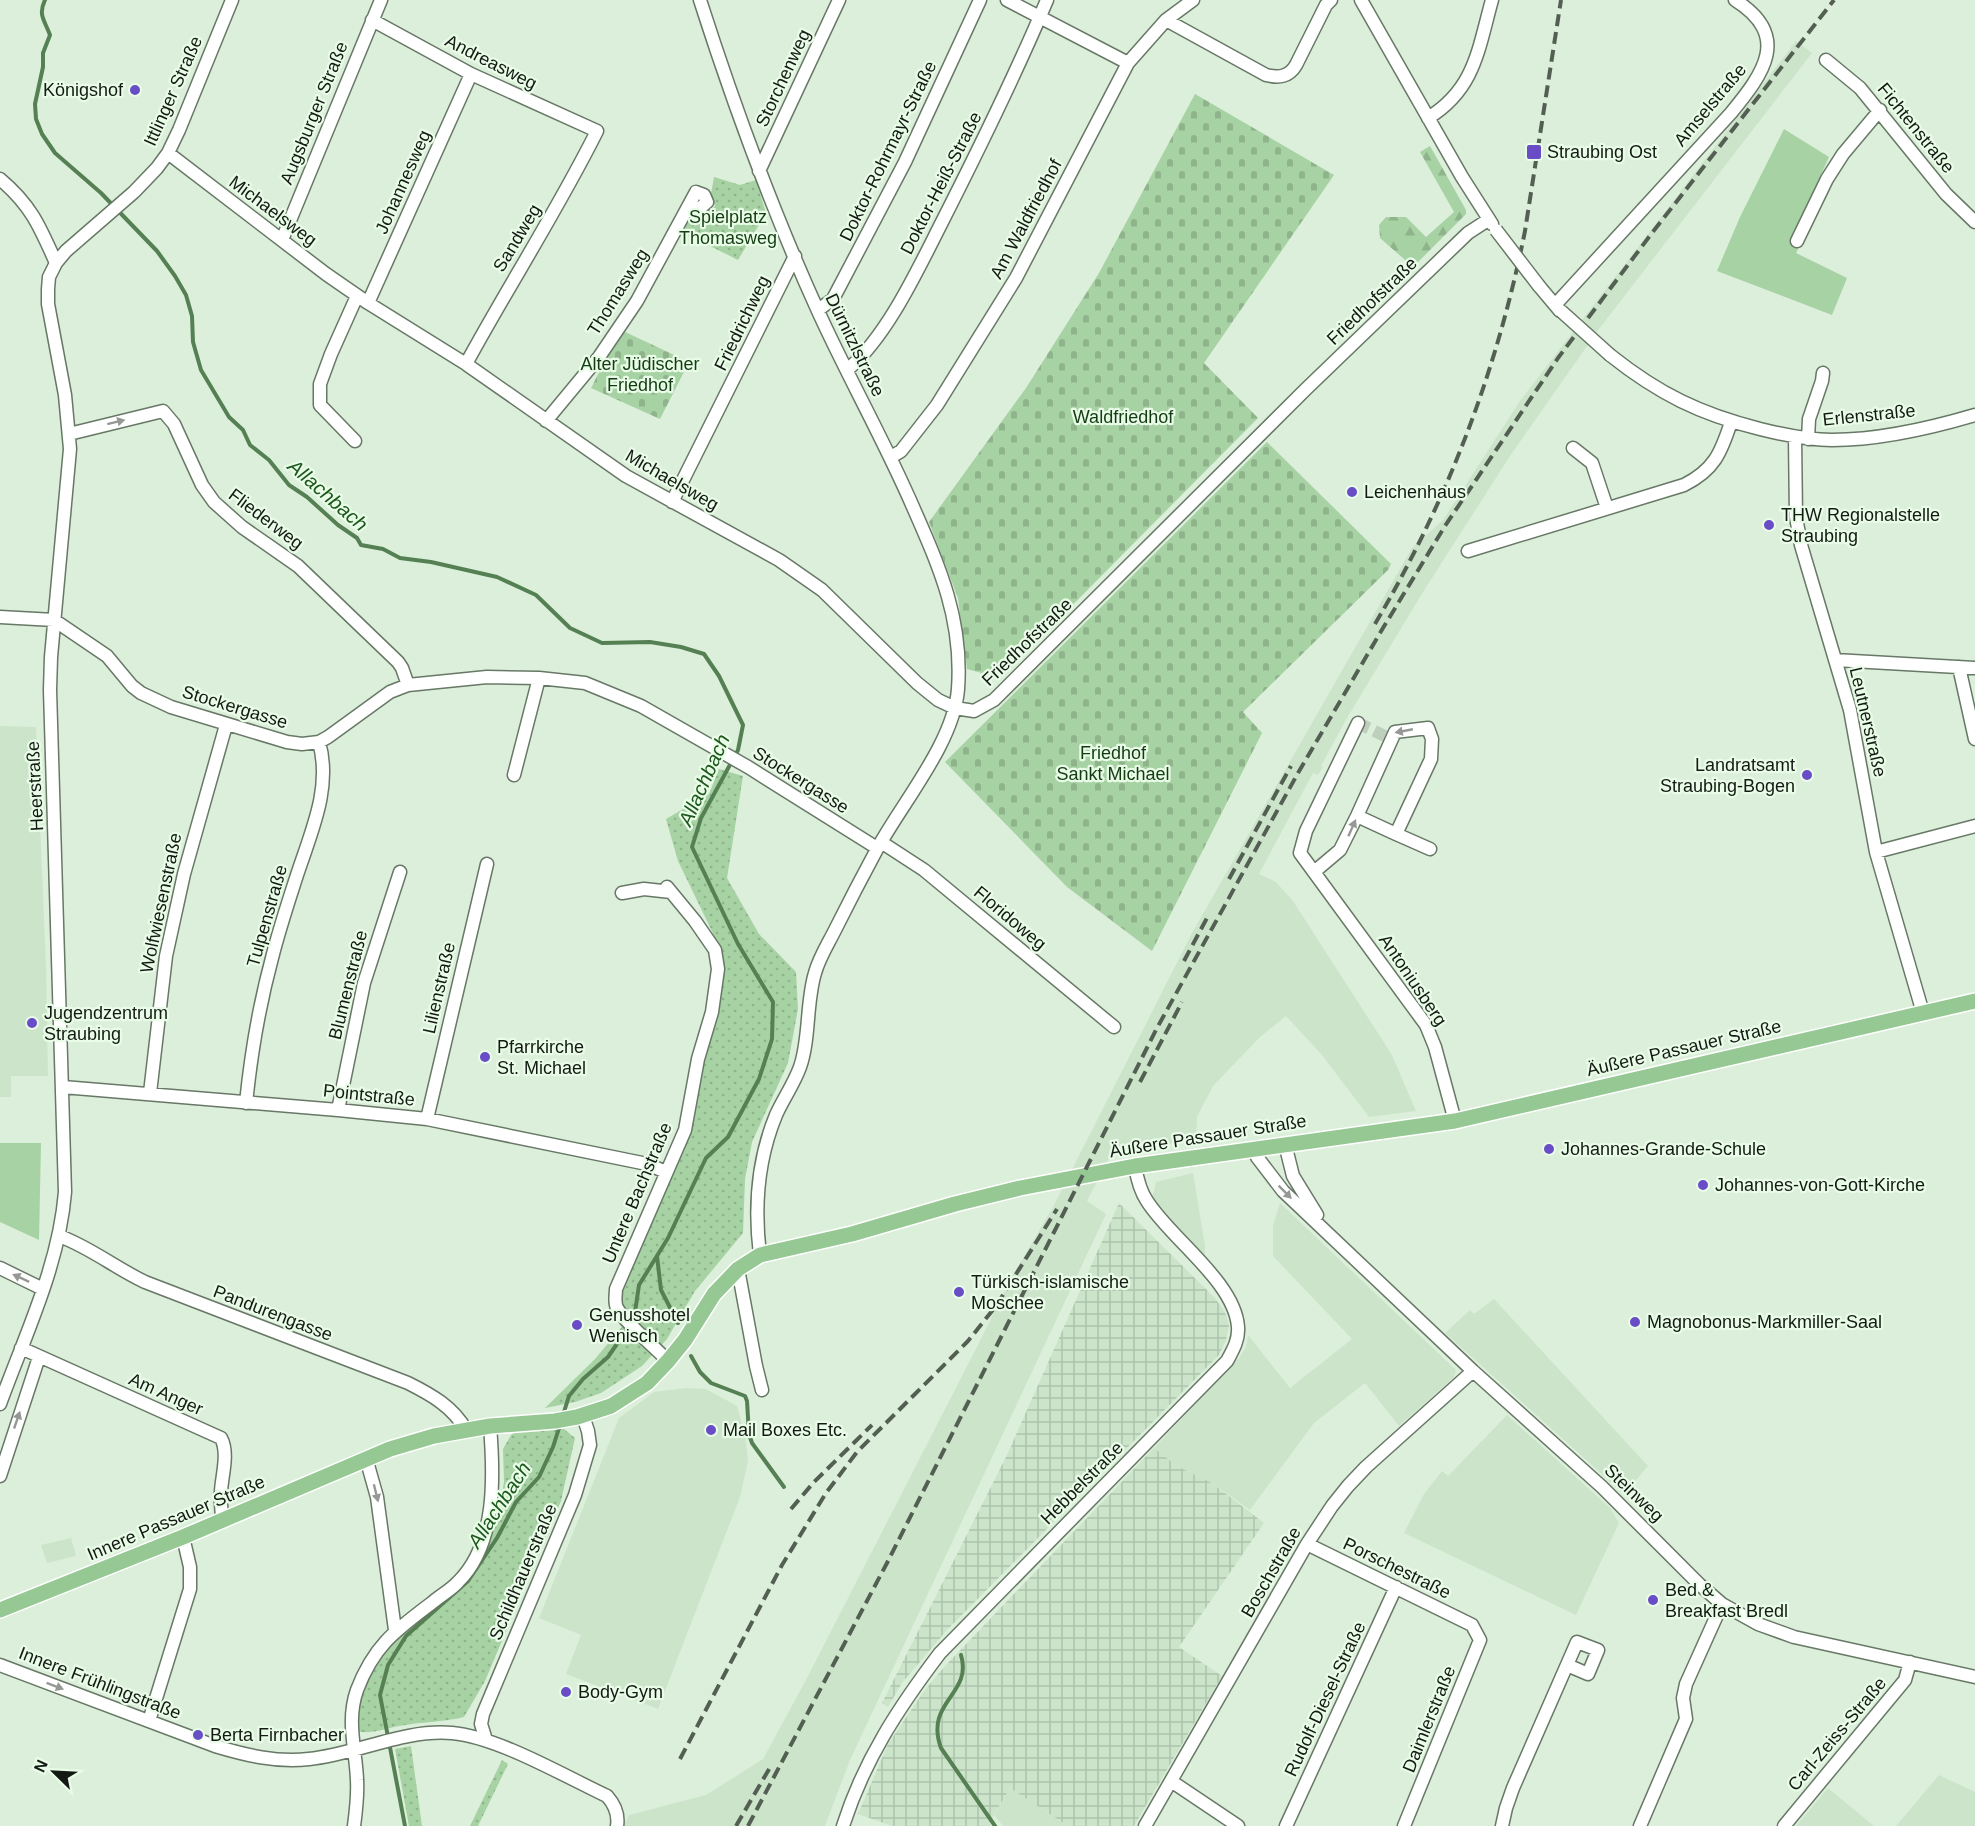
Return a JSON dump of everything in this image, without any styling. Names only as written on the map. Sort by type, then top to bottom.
[{"type":"main road","name":"Äußere Passauer Straße","points":[[511,1425],[580,1417],[610,1406],[634,1392],[668,1361],[685,1340],[714,1294],[738,1269],[760,1255],[852,1234],[1009,1190],[1135,1166],[1455,1121],[1975,1001]]},
{"type":"main road","name":"Innere Passauer Straße","points":[[0,1610],[183,1537],[366,1458],[434,1436],[490,1426],[511,1425]]},
{"type":"street","name":"Ittlinger Straße","points":[[56,263],[66,251],[134,192],[168,153],[232,0]]},
{"type":"street","name":"Augsburger Straße","points":[[282,240],[381,0]]},
{"type":"street","name":"Dürnitzlstraße","points":[[700,0],[759,171],[818,310],[891,457],[936,558],[954,615],[958,683],[955,708]]},
{"type":"street","name":"Storchenweg","points":[[759,171],[839,0]]},
{"type":"street","name":"Doktor-Rohrmayr-Straße","points":[[818,310],[833,298],[905,162],[980,0]]},
{"type":"street","points":[[1007,0],[1128,63]]},
{"type":"street","name":"Doktor-Heiß-Straße","points":[[847,370],[863,356],[909,287],[998,111],[1047,0]]},
{"type":"street","name":"Am Waldfriedhof","points":[[891,457],[901,451],[937,405],[1016,278],[1128,63],[1166,20],[1192,0]]},
{"type":"street","points":[[1166,20],[1266,75],[1282,77],[1292,72],[1330,0]]},
{"type":"street","points":[[1361,0],[1492,225],[1558,308]]},
{"type":"street","points":[[1428,118],[1444,108],[1464,86],[1476,57],[1492,0]]},
{"type":"street","name":"Amselstraße","points":[[1558,308],[1731,113],[1752,88],[1763,69],[1768,51],[1766,36],[1758,20],[1735,0]]},
{"type":"street","name":"Andreasweg","points":[[372,20],[471,75],[597,130]]},
{"type":"street","name":"Fichtenstraße","points":[[1826,60],[1860,87],[1946,194],[1975,222]]},
{"type":"street","name":"Johannesweg","points":[[368,303],[471,75]]},
{"type":"street","points":[[1797,241],[1827,179],[1842,154],[1880,110]]},
{"type":"street","name":"Sandweg","points":[[466,364],[573,179],[597,130]]},
{"type":"street","name":"Michaelsweg","points":[[168,153],[357,296],[466,364],[626,476],[779,560],[822,590],[917,683],[938,700],[955,708]]},
{"type":"street","points":[[0,179],[16,192],[31,211],[56,263]]},
{"type":"street","name":"Thomasweg","points":[[546,421],[599,357],[638,301],[689,205]]},
{"type":"street","name":"Friedhofstraße","points":[[955,708],[974,711],[994,700],[1305,390],[1468,233],[1492,225]]},
{"type":"street","name":"Friedrichweg","points":[[672,502],[795,256]]},
{"type":"street","name":"Heerstraße","points":[[0,1404],[5,1374],[21,1348],[59,1236],[65,1192],[50,726],[51,657],[70,449],[64,395],[48,304],[50,277],[56,263]]},
{"type":"street","points":[[355,441],[320,405],[320,384],[357,296]]},
{"type":"street","name":"Erlenstraße","points":[[1558,308],[1610,355],[1643,380],[1682,404],[1731,422],[1808,439],[1859,438],[1919,429],[1975,415]]},
{"type":"street","points":[[1808,439],[1809,419],[1823,373]]},
{"type":"street","name":"Fliederweg","points":[[69,434],[163,411],[174,424],[202,485],[214,502],[242,527],[298,566],[320,586],[398,662],[408,685]]},
{"type":"street","points":[[1468,551],[1684,485],[1700,477],[1714,463],[1722,449],[1731,422]]},
{"type":"street","name":"Leutnerstraße","points":[[1795,437],[1796,517],[1800,536],[1850,710],[1876,852],[1923,1013]]},
{"type":"street","points":[[1573,448],[1592,463],[1606,508]]},
{"type":"street","points":[[0,617],[54,620]]},
{"type":"street","name":"Stockergasse","points":[[54,620],[107,656],[132,686],[141,693],[171,707],[226,725],[302,744],[319,742],[390,692],[408,685],[487,677],[539,678],[585,683],[641,706],[879,845]]},
{"type":"street","points":[[1835,660],[1975,668]]},
{"type":"street","points":[[1959,667],[1975,739]]},
{"type":"street","points":[[514,775],[539,678]]},
{"type":"street","points":[[760,1255],[757,1198],[760,1166],[775,1117],[801,1065],[814,974],[879,845],[938,748],[955,708]]},
{"type":"street","name":"Antoniusberg","points":[[1358,723],[1340,758],[1300,853],[1426,1025],[1435,1047],[1454,1110],[1455,1121]]},
{"type":"street","name":"Wolfwiesenstraße","points":[[150,1094],[161,988],[168,946],[184,874],[226,725]]},
{"type":"street","points":[[1314,872],[1340,850],[1395,732],[1428,728],[1432,745],[1431,759],[1396,834]]},
{"type":"street","name":"Tulpenstraße","points":[[246,1103],[255,1029],[263,995],[286,909],[318,811],[324,768],[319,742]]},
{"type":"street","points":[[1357,816],[1430,849]]},
{"type":"street","points":[[1876,852],[1975,826]]},
{"type":"street","name":"Floridoweg","points":[[879,845],[924,870],[1113,1027]]},
{"type":"street","name":"Lilienstraße","points":[[427,1119],[487,864]]},
{"type":"street","name":"Blumenstraße","points":[[338,1110],[364,983],[400,872]]},
{"type":"street","name":"Untere Bachstraße","points":[[622,893],[644,889],[669,890],[695,921],[714,950],[718,969],[712,1012],[699,1057],[685,1130],[616,1288],[617,1308],[668,1361]]},
{"type":"street","name":"Pointstraße","points":[[63,1087],[427,1119],[647,1164],[666,1172]]},
{"type":"street","name":"Steinweg","points":[[1286,1144],[1293,1176],[1325,1229]]},
{"type":"street","name":"Steinweg","points":[[1256,1148],[1257,1157],[1271,1176],[1325,1229],[1473,1371],[1602,1487],[1722,1604],[1758,1624],[1794,1637],[1975,1677]]},
{"type":"street","name":"Hebbelstraße","points":[[843,1826],[859,1784],[885,1732],[900,1707],[940,1653],[1227,1361],[1237,1344],[1239,1328],[1235,1310],[1226,1294],[1146,1200],[1135,1166]]},
{"type":"street","name":"Pandurengasse","points":[[59,1236],[85,1246],[114,1266],[145,1282],[408,1383],[448,1407],[456,1414],[466,1430]]},
{"type":"street","points":[[0,1268],[43,1288]]},
{"type":"street","points":[[738,1269],[762,1390]]},
{"type":"street","name":"Am Anger","points":[[21,1348],[221,1438],[224,1443],[222,1520]]},
{"type":"street","points":[[0,1476],[4,1448],[39,1357]]},
{"type":"street","name":"Boschstraße","points":[[1144,1826],[1307,1544],[1332,1506],[1366,1467],[1473,1371]]},
{"type":"street","name":"Schildhauerstraße","points":[[486,1740],[481,1724],[483,1714],[569,1510],[587,1459],[590,1445],[588,1431],[580,1417]]},
{"type":"street","points":[[354,1826],[357,1779],[351,1725],[356,1691],[381,1644],[395,1630],[459,1582],[475,1559],[484,1538],[490,1512],[493,1483],[490,1426]]},
{"type":"street","points":[[366,1458],[377,1497],[395,1630]]},
{"type":"street","points":[[149,1721],[190,1589],[190,1567],[183,1537]]},
{"type":"street","name":"Porschestraße","points":[[1307,1544],[1473,1625]]},
{"type":"street","name":"Rudolf-Diesel-Straße","points":[[1286,1826],[1396,1587]]},
{"type":"street","points":[[1640,1826],[1686,1719],[1683,1698],[1686,1684],[1722,1604]]},
{"type":"street","name":"Daimlerstraße","points":[[1404,1826],[1480,1640],[1473,1625]]},
{"type":"street","name":"Carl-Zeiss-Straße","points":[[1784,1826],[1905,1680],[1910,1662]]},
{"type":"street","name":"Innere Frühlingstraße","points":[[0,1665],[244,1755],[309,1759],[417,1734],[450,1733],[486,1740],[608,1796],[614,1803],[617,1824]]},
{"type":"street","points":[[1502,1826],[1514,1788],[1567,1665]]},
{"type":"street","points":[[1171,1781],[1238,1826]]},
{"type":"shaded area","points":[[1796,41],[1812,53],[1599,329],[1510,456],[1423,592],[1347,718],[1321,766],[1323,767],[1318,775],[1313,773],[1259,874],[1276,882],[1293,901],[1392,1055],[1416,1111],[1369,1117],[1322,1055],[1286,1016],[1260,1037],[1213,1086],[1197,1117],[1196,1139],[1111,1155],[1087,1201],[1106,1214],[850,1760],[825,1826],[624,1826],[629,1815],[706,1795],[763,1759],[807,1678],[1009,1282],[1053,1207],[1192,933],[1412,548],[1443,520],[1520,401]]},
{"type":"shaded area","points":[[0,726],[36,727],[46,967],[48,1076],[11,1076],[11,1097],[0,1097]]},
{"type":"shaded area","points":[[1193,1173],[1205,1259],[1160,1215],[1152,1198],[1156,1182]]},
{"type":"shaded area","points":[[1119,1203],[1214,1297],[1225,1312],[1229,1326],[1226,1340],[1219,1355],[947,1630],[902,1683],[888,1707],[882,1703],[1007,1455]]},
{"type":"shaded area","points":[[1280,1203],[1456,1370],[1454,1377],[1399,1426],[1365,1383],[1314,1423],[1250,1510],[1212,1483],[1177,1466],[1154,1448],[1239,1358],[1246,1347],[1248,1335],[1290,1388],[1352,1339],[1273,1256],[1273,1225]]},
{"type":"shaded area","points":[[1494,1299],[1648,1466],[1624,1494],[1445,1333],[1470,1310],[1474,1314]]},
{"type":"shaded area","points":[[686,1388],[706,1389],[737,1406],[745,1435],[748,1461],[740,1497],[658,1709],[566,1674],[581,1635],[539,1618],[619,1418],[654,1392]]},
{"type":"shaded area","points":[[1507,1415],[1610,1508],[1619,1523],[1576,1615],[1404,1533],[1424,1494],[1442,1471],[1448,1476]]},
{"type":"shaded area","points":[[1154,1448],[1177,1466],[1212,1483],[1264,1523],[1179,1647],[1222,1676],[1134,1826],[1068,1826],[1010,1788],[989,1823],[990,1826],[892,1826],[858,1814],[888,1744],[924,1691],[945,1666]]},
{"type":"shaded area","points":[[71,1538],[76,1556],[47,1563],[41,1545]]},
{"type":"shaded area","points":[[1939,1775],[1975,1792],[1975,1826],[1896,1826]]},
{"type":"shaded area","points":[[1010,1788],[1068,1826],[1003,1826],[994,1815]]},
{"type":"shaded area","points":[[1828,1788],[1874,1826],[1796,1826]]},
{"type":"green space","name":"Waldfriedhof","points":[[1195,94],[1334,175],[1204,363],[1258,418],[1000,678],[967,669],[958,598],[929,522],[1026,388],[1099,273]]},
{"type":"green space","points":[[1784,129],[1829,157],[1791,240],[1800,245],[1796,253],[1847,278],[1832,315],[1717,271],[1740,217]]},
{"type":"green space","points":[[1430,146],[1466,210],[1466,214],[1413,267],[1380,238],[1379,225],[1386,217],[1406,217],[1426,237],[1454,212],[1420,152]]},
{"type":"green space","name":"Spielplatz Thomasweg","points":[[714,177],[740,185],[756,180],[766,213],[738,260],[680,231],[690,211],[701,216],[715,206],[711,194]]},
{"type":"green space","name":"Alter Jüdischer Friedhof","points":[[621,330],[689,362],[660,419],[591,388]]},
{"type":"green space","name":"Friedhof Sankt Michael","points":[[1267,442],[1391,564],[1388,570],[1243,712],[1262,733],[1152,951],[1067,887],[945,762]]},
{"type":"green space","points":[[719,769],[743,776],[727,878],[759,934],[796,972],[798,1009],[788,1063],[752,1142],[745,1179],[743,1233],[695,1291],[667,1339],[642,1366],[601,1393],[575,1402],[545,1408],[595,1359],[631,1316],[623,1305],[622,1292],[689,1129],[721,950],[678,861],[666,819],[709,794]]},
{"type":"green space","points":[[0,1143],[41,1143],[39,1240],[0,1222]]},
{"type":"green space","points":[[520,1429],[564,1429],[575,1438],[561,1501],[485,1681],[464,1717],[373,1732],[357,1731],[360,1698],[380,1655],[485,1551],[498,1513],[504,1482],[503,1449],[511,1435]]},
{"type":"green space","points":[[411,1746],[422,1826],[409,1826],[395,1749]]},
{"type":"green space","points":[[502,1760],[508,1764],[478,1826],[470,1826]]},
{"type":"waterway","name":"Allachbach","points":[[45,0],[42,13],[50,35],[43,53],[43,67],[35,104],[36,119],[42,134],[55,153],[101,193],[157,251],[175,276],[186,295],[192,316],[193,342],[201,370],[229,417],[243,430],[250,445],[269,460],[289,485],[357,538],[361,545],[383,549],[400,558],[431,562],[497,577],[536,595],[570,628],[602,643],[650,642],[681,647],[704,654],[719,676],[743,725],[738,750],[701,818],[692,847],[738,944],[773,1002],[772,1039],[759,1079],[728,1137],[706,1158],[668,1238],[639,1285],[634,1319],[608,1357],[583,1379],[569,1396],[563,1415]]},
{"type":"waterway","points":[[657,1256],[661,1290],[678,1323]]},
{"type":"waterway","points":[[691,1356],[700,1372],[711,1383],[745,1396],[752,1443],[784,1487]]},
{"type":"waterway","name":"Allachbach","points":[[405,1826],[380,1695],[388,1665],[406,1636],[468,1581],[497,1538],[516,1502],[539,1477],[560,1425]]},
{"type":"waterway","points":[[961,1655],[963,1669],[961,1680],[943,1708],[937,1732],[941,1748],[995,1826]]},
{"type":"tunnel","points":[[1358,723],[1391,739]]},
{"type":"railway","points":[[1375,624],[1425,530],[1447,482],[1467,434],[1500,334],[1525,231],[1561,0]]},
{"type":"railway","points":[[748,1826],[887,1563],[1157,1028],[1298,773],[1383,628],[1445,526],[1558,358],[1652,233],[1834,0]]},
{"type":"railway","points":[[1229,879],[1291,766]]},
{"type":"railway","points":[[1184,961],[1207,918]]},
{"type":"railway","points":[[1140,1082],[1182,1002]]},
{"type":"railway","points":[[680,1759],[782,1565],[826,1493],[857,1452],[968,1341],[996,1306],[1057,1209]]},
{"type":"railway","points":[[791,1509],[814,1482],[872,1425]]},
{"type":"railway","points":[[736,1826],[772,1764]]},
{"type":"place","name":"Königshof","points":[[135,90]]},
{"type":"place","name":"Straubing Ost","points":[[1534,152]]},
{"type":"place","name":"Leichenhaus","points":[[1352,492]]},
{"type":"place","name":"THW Regionalstelle Straubing","points":[[1769,525]]},
{"type":"place","name":"Landratsamt Straubing-Bogen","points":[[1807,775]]},
{"type":"place","name":"Jugendzentrum Straubing","points":[[32,1023]]},
{"type":"place","name":"Pfarrkirche St. Michael","points":[[485,1057]]},
{"type":"place","name":"Johannes-Grande-Schule","points":[[1549,1149]]},
{"type":"place","name":"Johannes-von-Gott-Kirche","points":[[1703,1185]]},
{"type":"place","name":"Türkisch-islamische Moschee","points":[[959,1292]]},
{"type":"place","name":"Magnobonus-Markmiller-Saal","points":[[1635,1322]]},
{"type":"place","name":"Genusshotel Wenisch","points":[[577,1325]]},
{"type":"place","name":"Mail Boxes Etc.","points":[[711,1430]]},
{"type":"place","name":"Bed & Breakfast Bredl","points":[[1653,1600]]},
{"type":"place","name":"Body-Gym","points":[[566,1692]]},
{"type":"place","name":"Berta Firnbacher","points":[[198,1735]]}]
